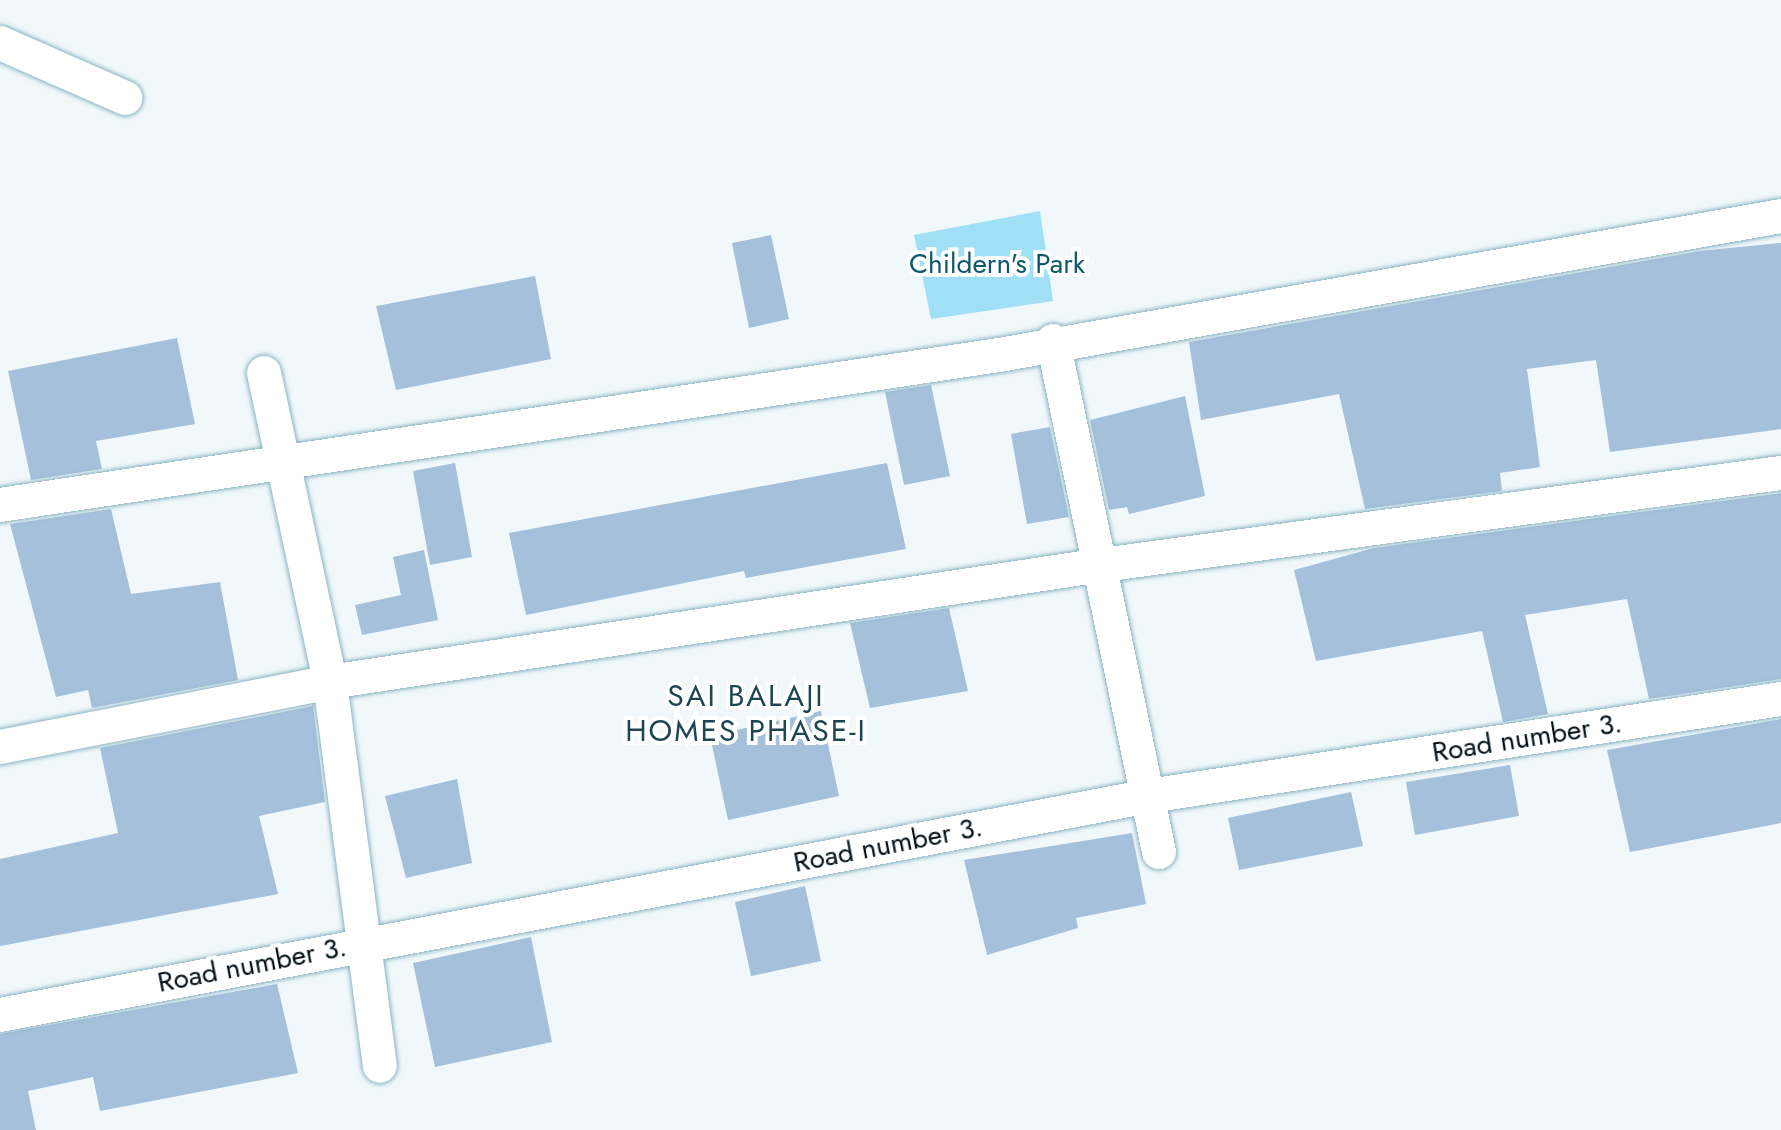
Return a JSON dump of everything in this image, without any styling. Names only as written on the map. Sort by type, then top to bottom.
[{"type":"street","points":[[0,43],[125,98]]},
{"type":"street","points":[[0,505],[1053,341],[1781,216]]},
{"type":"street","points":[[1053,341],[1102,565],[1159,852]]},
{"type":"street","points":[[264,373],[280,460],[330,682],[359,944],[380,1066]]},
{"type":"street","points":[[0,747],[330,682],[1102,565],[1781,473]]},
{"type":"street","name":"Road number 3.","points":[[0,1015],[359,944],[1149,796],[1781,699]]},
{"type":"green space","name":"Childern's Park","points":[[1040,211],[1053,301],[931,319],[914,235]]},
{"type":"building","points":[[771,235],[789,319],[749,328],[732,243]]},
{"type":"building","points":[[1781,243],[1781,429],[1610,452],[1596,360],[1527,369],[1540,467],[1500,473],[1502,491],[1365,509],[1339,394],[1201,420],[1189,342],[1700,251]]},
{"type":"building","points":[[535,276],[551,359],[396,390],[376,306]]},
{"type":"building","points":[[177,338],[195,424],[96,441],[102,469],[31,480],[8,371]]},
{"type":"building","points":[[931,385],[950,476],[904,485],[885,392]]},
{"type":"building","points":[[1185,396],[1205,496],[1129,514],[1127,507],[1109,510],[1090,420]]},
{"type":"building","points":[[1050,427],[1069,517],[1027,524],[1011,434]]},
{"type":"building","points":[[455,463],[472,557],[430,565],[413,471]]},
{"type":"building","points":[[887,463],[906,549],[746,578],[744,571],[526,615],[509,533]]},
{"type":"building","points":[[1781,493],[1781,679],[1649,699],[1627,599],[1525,615],[1548,714],[1503,722],[1482,631],[1316,661],[1294,570],[1374,548]]},
{"type":"building","points":[[111,509],[131,594],[220,582],[238,680],[92,708],[88,690],[56,697],[10,524]]},
{"type":"building","points":[[424,550],[438,620],[362,635],[355,605],[401,595],[393,557]]},
{"type":"building","points":[[949,608],[968,691],[870,708],[850,623]]},
{"type":"building","points":[[313,706],[325,802],[259,816],[278,894],[0,946],[0,859],[118,833],[100,748]]},
{"type":"building","points":[[821,711],[839,796],[728,820],[710,736]]},
{"type":"building","points":[[1781,719],[1781,823],[1630,852],[1607,750]]},
{"type":"building","points":[[1510,765],[1519,816],[1415,835],[1406,782]]},
{"type":"building","points":[[457,779],[472,863],[406,878],[385,796]]},
{"type":"building","points":[[1351,792],[1363,846],[1239,870],[1228,818]]},
{"type":"building","points":[[1132,833],[1146,904],[1076,918],[1078,928],[987,955],[964,860]]},
{"type":"building","points":[[805,886],[821,961],[751,976],[735,902]]},
{"type":"building","points":[[531,937],[552,1042],[435,1067],[413,963]]},
{"type":"building","points":[[277,984],[298,1073],[100,1111],[93,1077],[28,1091],[36,1130],[0,1130],[0,1034]]},
{"type":"district","name":"SAI BALAJI HOMES PHASE-I","points":[[746,713]]}]
